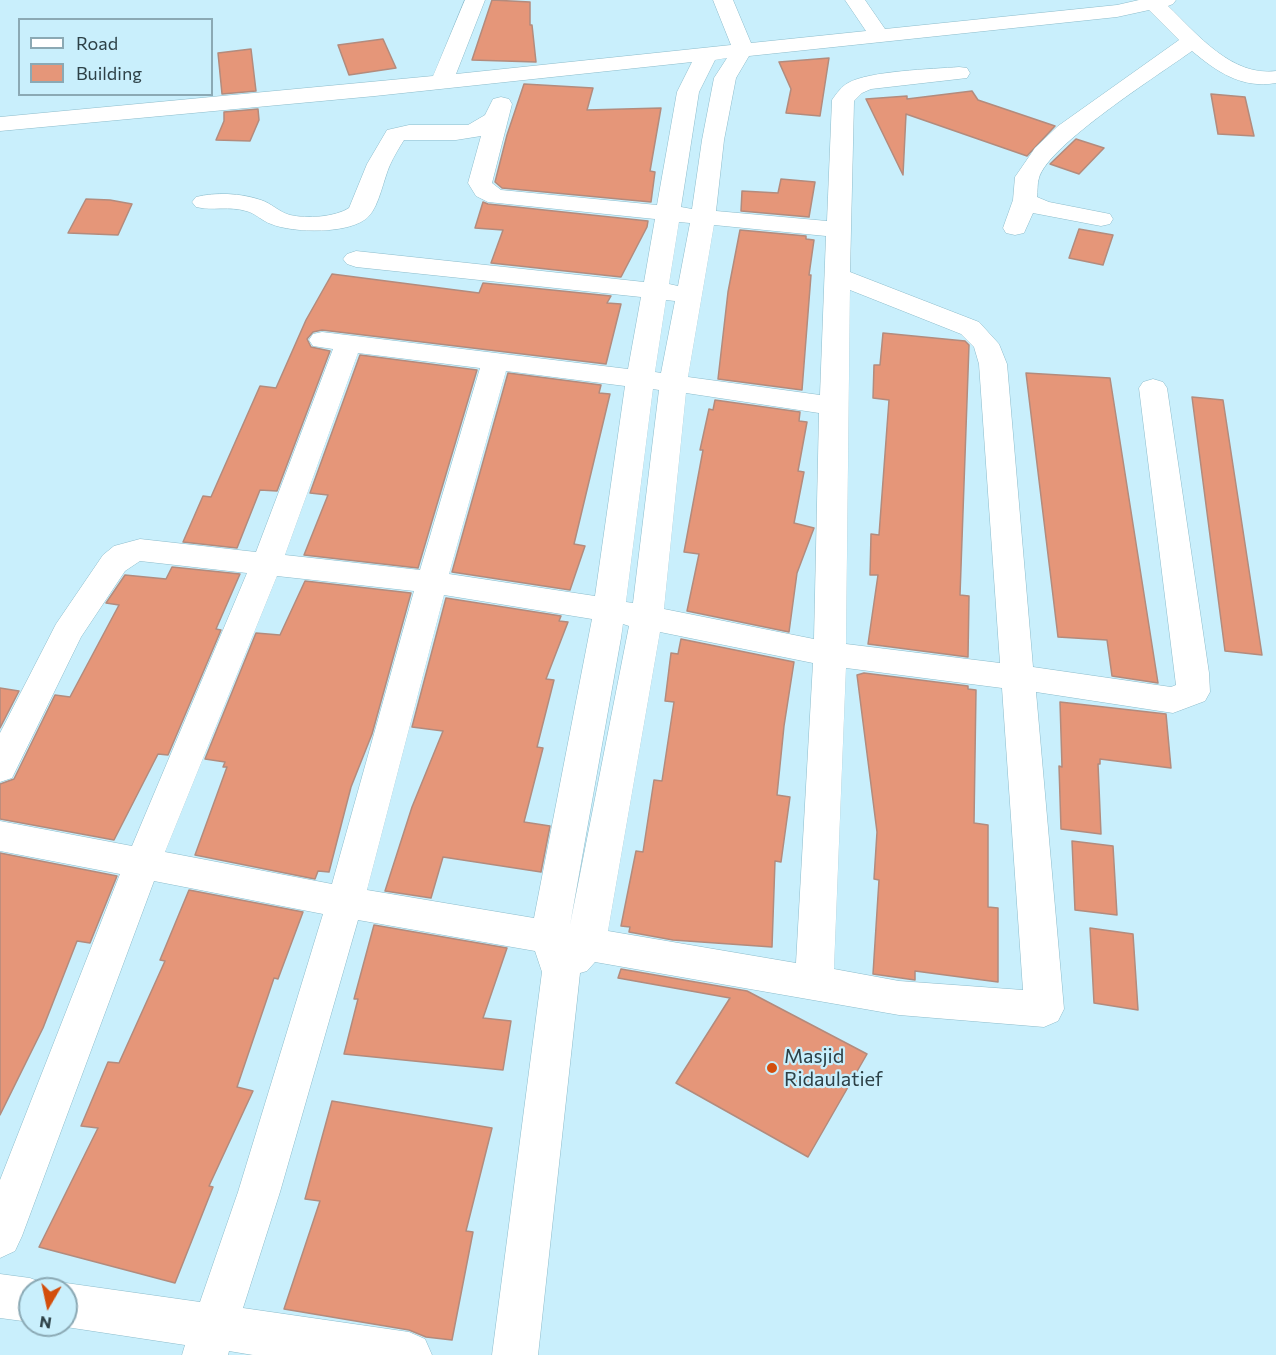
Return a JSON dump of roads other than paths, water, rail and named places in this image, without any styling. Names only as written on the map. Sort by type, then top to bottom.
[{"type":"street","points":[[442,81],[475,0]]},
{"type":"street","points":[[723,0],[743,49]]},
{"type":"street","points":[[855,0],[879,35]]},
{"type":"street","points":[[0,124],[706,54],[1117,10],[1160,2],[1192,41],[1232,70],[1256,80],[1276,77]]},
{"type":"street","points":[[1015,228],[1025,200],[1026,177],[1043,153],[1066,130],[1192,41]]},
{"type":"street","points":[[566,951],[624,749],[651,592],[673,383],[687,295],[703,218],[712,140],[725,78],[743,49]]},
{"type":"street","points":[[515,1355],[640,380],[688,92],[706,54]]},
{"type":"street","points":[[509,74],[480,183],[484,191],[496,197],[840,230]]},
{"type":"street","points":[[814,983],[830,654],[833,406],[843,100],[854,88],[867,83],[959,74]]},
{"type":"street","points":[[204,202],[249,204],[279,220],[292,223],[346,220],[360,212],[379,164],[395,135],[416,131],[467,133],[483,129],[498,113]]},
{"type":"street","points":[[1025,200],[1042,208],[1101,219]]},
{"type":"street","points":[[356,260],[687,295]]},
{"type":"street","points":[[0,836],[345,903],[566,951],[814,983],[899,998],[1044,1009],[993,364],[986,344],[970,328],[837,276]]},
{"type":"street","points":[[0,1236],[143,862],[267,563],[335,342],[673,383],[833,406]]},
{"type":"street","points":[[209,1340],[259,1192],[345,903],[431,582],[495,363]]},
{"type":"street","points":[[0,768],[67,632],[114,563],[122,556],[140,550],[431,582],[609,610],[830,654],[1016,676],[1173,700],[1193,692],[1193,673],[1153,388]]},
{"type":"street","points":[[0,1296],[18,1298]]},
{"type":"street","points":[[78,1308],[209,1340],[409,1355]]},
{"type":"place","name":"Masjid Ridaulatief","points":[[772,1068]]}]
